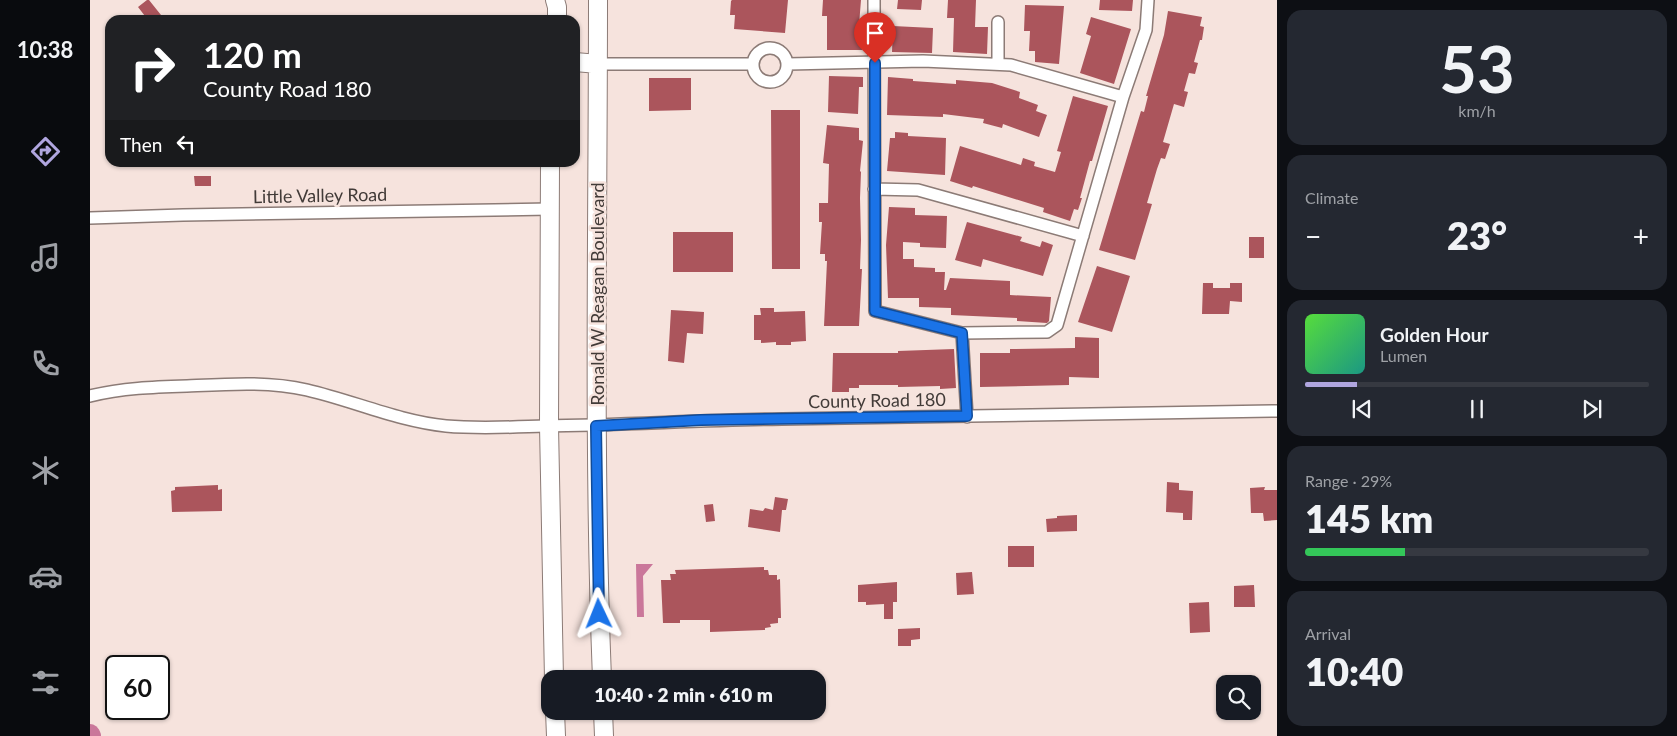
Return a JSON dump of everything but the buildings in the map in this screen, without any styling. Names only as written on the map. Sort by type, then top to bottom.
[{"type":"main road","points":[[550,0],[550,15]]},
{"type":"main road","points":[[555,0],[556,15]]},
{"type":"main road","name":"Ronald W Reagan Boulevard","points":[[598,0],[596,426],[602,670]]},
{"type":"main road","points":[[580,62],[598,64]]},
{"type":"main road","points":[[550,167],[549,426],[554,670]]},
{"type":"main road","points":[[555,720],[556,736]]},
{"type":"main road","points":[[603,720],[604,736]]},
{"type":"street","points":[[874,0],[875,311],[962,333],[1047,332],[1057,325],[1124,97],[1146,30],[1148,0]]},
{"type":"street","points":[[998,22],[998,64]]},
{"type":"street","points":[[770,47],[780,50],[787,58],[788,64],[785,75],[776,82],[770,82],[764,81],[755,74],[753,64],[756,54],[770,47]]},
{"type":"street","points":[[788,64],[923,61],[1011,65],[1124,97]]},
{"type":"street","points":[[598,64],[753,64]]},
{"type":"street","points":[[874,189],[918,190],[1083,236]]},
{"type":"street","name":"Little Valley Road","points":[[90,218],[550,209]]},
{"type":"street","points":[[962,333],[967,416]]},
{"type":"street","name":"County Road 180","points":[[90,396],[132,388],[236,384],[281,385],[309,391],[404,419],[470,428],[596,426],[710,420],[1277,412]]},
{"type":"shaded area","points":[[636,564],[653,564],[643,576],[644,617],[637,617]]},
{"type":"route","points":[[599,614],[596,426],[701,420],[967,416],[962,333],[875,311],[875,63]]}]
